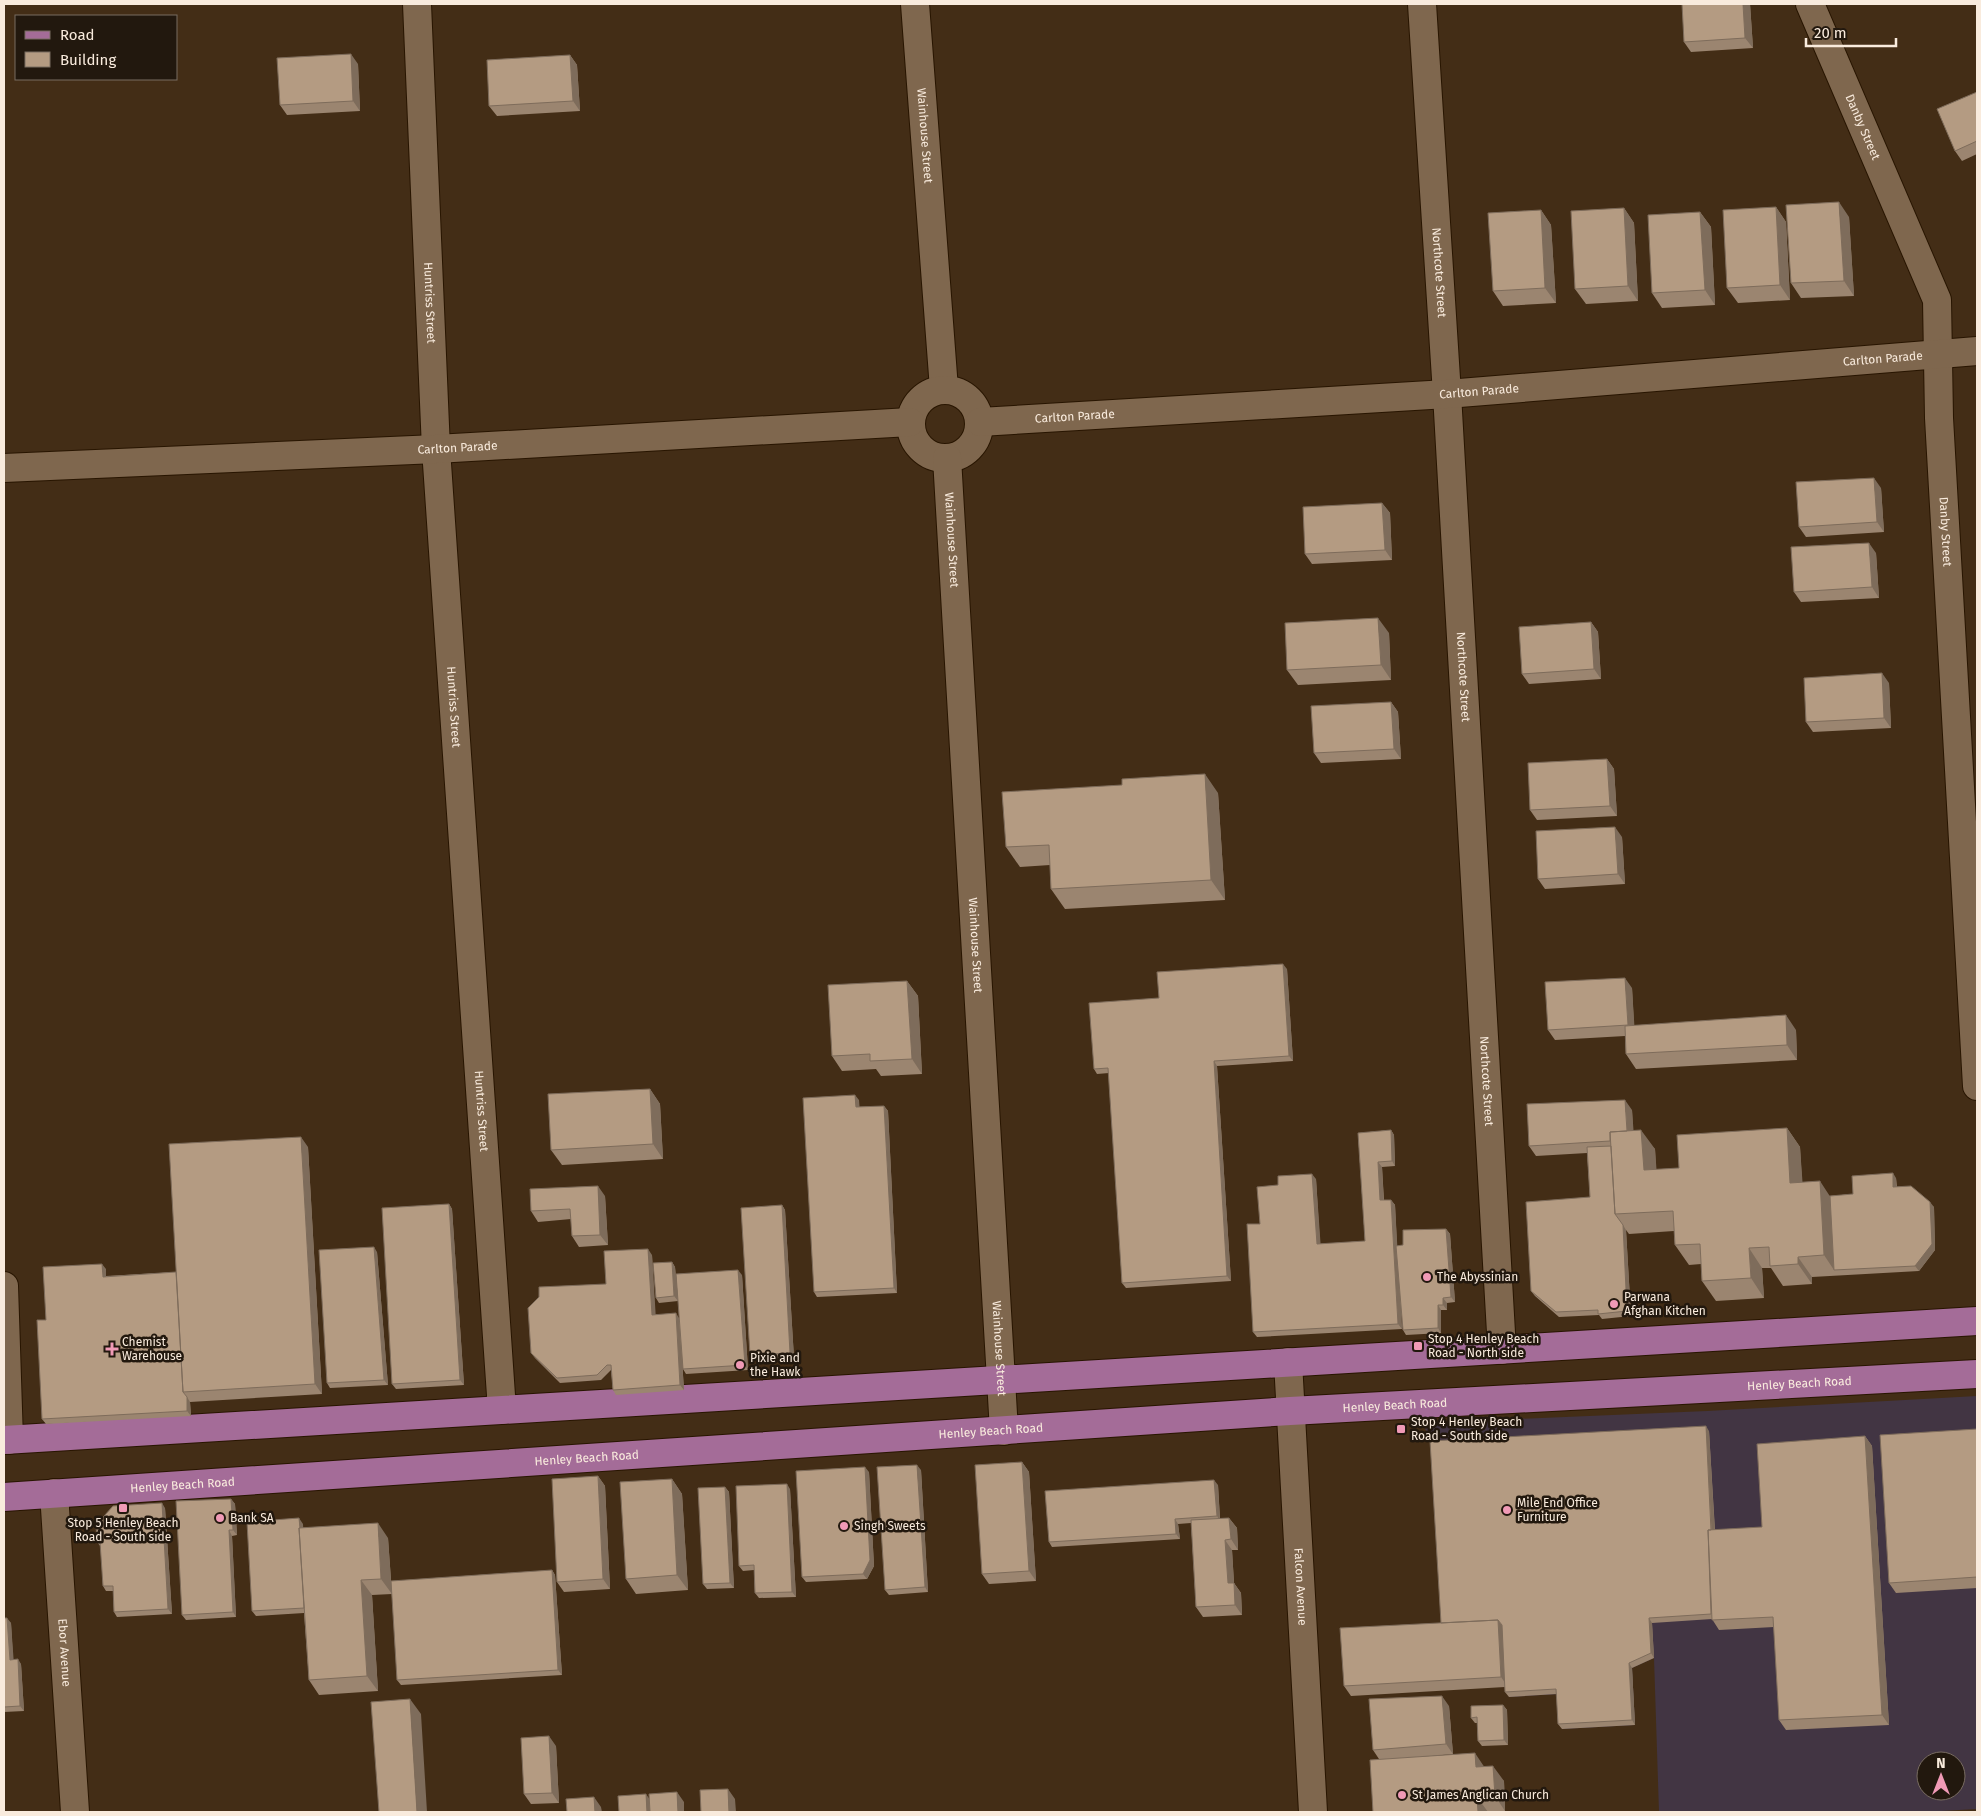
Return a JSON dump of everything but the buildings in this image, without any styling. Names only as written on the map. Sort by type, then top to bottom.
[{"type":"main road","points":[[6,1440],[1977,1321]]},
{"type":"main road","name":"Henley Beach Road","points":[[4,1497],[1290,1411],[1977,1374]]},
{"type":"street","name":"Huntriss Street","points":[[417,4],[436,449],[502,1410]]},
{"type":"street","name":"Wainhouse Street","points":[[915,4],[944,389]]},
{"type":"street","name":"Northcote Street","points":[[1422,4],[1447,394],[1502,1350]]},
{"type":"street","name":"Danby Street","points":[[1810,4],[1937,300],[1937,354],[1977,1086]]},
{"type":"street","name":"Carlton Parade","points":[[980,422],[1447,394],[1977,351]]},
{"type":"street","points":[[944,389],[961,393],[974,405],[980,422],[976,439],[964,453],[947,458],[928,454],[914,441],[910,422],[915,406],[927,394],[944,389]]},
{"type":"street","name":"Carlton Parade","points":[[4,468],[436,449],[910,422]]},
{"type":"street","name":"Wainhouse Street","points":[[947,458],[1004,1431]]},
{"type":"street","points":[[4,1286],[6,1440]]},
{"type":"street","name":"Falcon Avenue","points":[[1288,1362],[1313,1812]]},
{"type":"street","name":"Ebor Avenue","points":[[54,1494],[75,1812]]},
{"type":"shaded area","points":[[1977,1396],[1977,1809],[1924,1812],[1659,1812],[1654,1658],[1632,1668],[1635,1725],[1562,1729],[1560,1694],[1509,1697],[1434,1446],[1422,1423],[1707,1411]]},
{"type":"place","name":"The Abyssinian","points":[[1427,1277]]},
{"type":"place","name":"Parwana Afghan Kitchen","points":[[1614,1304]]},
{"type":"place","name":"Stop 4 Henley Beach Road - North side","points":[[1418,1346]]},
{"type":"place","name":"Chemist Warehouse","points":[[112,1349]]},
{"type":"place","name":"Pixie and the Hawk","points":[[740,1365]]},
{"type":"place","name":"Stop 4 Henley Beach Road - South side","points":[[1401,1429]]},
{"type":"place","name":"Stop 5 Henley Beach Road - South side","points":[[123,1508]]},
{"type":"place","name":"Mile End Office Furniture","points":[[1507,1510]]},
{"type":"place","name":"Bank SA","points":[[220,1518]]},
{"type":"place","name":"Singh Sweets","points":[[844,1526]]},
{"type":"place","name":"St James Anglican Church","points":[[1402,1795]]}]
